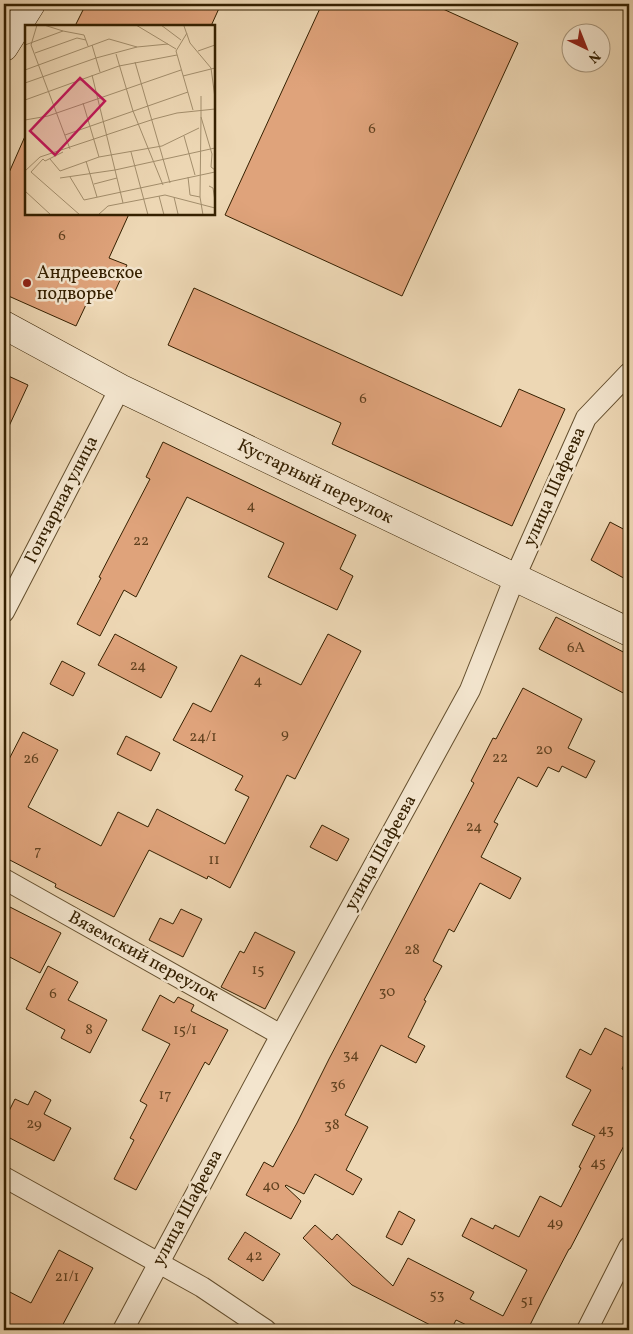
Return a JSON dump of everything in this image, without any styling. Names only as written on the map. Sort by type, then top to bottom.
[{"type":"street","points":[[4,47],[31,4]]},
{"type":"street","name":"Кустарный переулок","points":[[4,325],[120,388],[629,632]]},
{"type":"street","name":"улица Шафеева","points":[[123,1330],[470,690],[515,577],[586,418],[629,373]]},
{"type":"street","name":"Гончарная улица","points":[[4,612],[120,388]]},
{"type":"street","name":"Вяземский переулок","points":[[4,879],[282,1035]]},
{"type":"street","points":[[4,1177],[202,1287],[266,1330]]},
{"type":"street","points":[[587,1330],[629,1246]]},
{"type":"building","points":[[86,4],[221,4],[211,25],[76,25]]},
{"type":"building","points":[[322,4],[432,4],[518,43],[402,296],[225,215]]},
{"type":"building","points":[[25,136],[25,215],[129,215],[109,258],[127,265],[111,300],[92,292],[76,326],[4,294],[4,184]]},
{"type":"building","points":[[194,288],[501,427],[519,389],[565,409],[512,526],[332,444],[341,423],[168,345]]},
{"type":"building","points":[[4,374],[28,385],[4,437]]},
{"type":"building","points":[[163,442],[356,535],[340,569],[353,576],[337,610],[268,577],[284,543],[187,497],[136,597],[124,590],[100,636],[77,624],[150,479],[146,477]]},
{"type":"building","points":[[610,522],[629,532],[629,581],[591,560]]},
{"type":"building","points":[[556,617],[629,655],[629,696],[539,649]]},
{"type":"building","points":[[115,634],[177,667],[161,698],[98,665]]},
{"type":"building","points":[[328,634],[361,651],[295,779],[287,775],[230,888],[208,876],[207,879],[149,850],[114,917],[55,887],[56,884],[4,857],[4,769],[23,732],[58,750],[28,807],[101,846],[118,812],[148,827],[157,809],[225,844],[249,797],[235,790],[243,776],[173,740],[193,703],[211,712],[241,655],[301,685]]},
{"type":"building","points":[[62,661],[85,673],[73,696],[50,684]]},
{"type":"building","points":[[523,688],[582,719],[568,748],[595,761],[586,778],[562,766],[559,772],[548,767],[537,787],[518,777],[494,822],[498,824],[481,857],[521,878],[510,899],[480,883],[454,932],[449,929],[433,961],[442,966],[424,1000],[426,1001],[408,1037],[425,1046],[416,1063],[381,1045],[345,1115],[368,1127],[346,1170],[362,1179],[353,1195],[315,1174],[304,1194],[286,1185],[301,1201],[291,1219],[246,1195],[264,1162],[273,1167],[474,783],[471,781],[493,738],[496,739]]},
{"type":"building","points":[[126,736],[160,753],[151,771],[117,754]]},
{"type":"building","points":[[322,825],[349,839],[337,861],[310,847]]},
{"type":"building","points":[[4,904],[61,933],[40,973],[4,954]]},
{"type":"building","points":[[181,909],[202,919],[183,957],[149,940],[160,918],[173,924]]},
{"type":"building","points":[[255,932],[295,952],[265,1009],[221,987],[240,951],[244,953]]},
{"type":"building","points":[[48,966],[78,982],[68,1000],[107,1020],[90,1053],[61,1038],[65,1030],[26,1009]]},
{"type":"building","points":[[160,995],[174,1003],[178,997],[194,1005],[191,1011],[228,1030],[209,1065],[205,1062],[136,1190],[114,1179],[134,1140],[130,1138],[147,1105],[140,1101],[170,1044],[142,1030]]},
{"type":"building","points":[[605,1028],[629,1040],[629,1054],[622,1069],[629,1073],[629,1136],[544,1297],[528,1329],[531,1330],[477,1330],[456,1320],[451,1330],[440,1330],[352,1285],[303,1238],[315,1225],[332,1240],[337,1234],[393,1286],[408,1258],[474,1292],[470,1299],[503,1316],[527,1270],[462,1236],[471,1218],[493,1229],[495,1225],[519,1237],[540,1196],[561,1207],[595,1136],[572,1125],[591,1090],[566,1077],[580,1049],[591,1055]]},
{"type":"building","points":[[35,1091],[51,1100],[44,1114],[71,1128],[54,1161],[4,1135],[4,1121],[15,1099],[28,1105]]},
{"type":"building","points":[[399,1211],[415,1220],[402,1245],[386,1237]]},
{"type":"building","points":[[245,1232],[280,1254],[263,1281],[228,1259]]},
{"type":"building","points":[[59,1250],[93,1268],[60,1330],[4,1330],[4,1289],[31,1303]]},
{"type":"place","name":"Андреевское подворье","points":[[27,283]]}]
